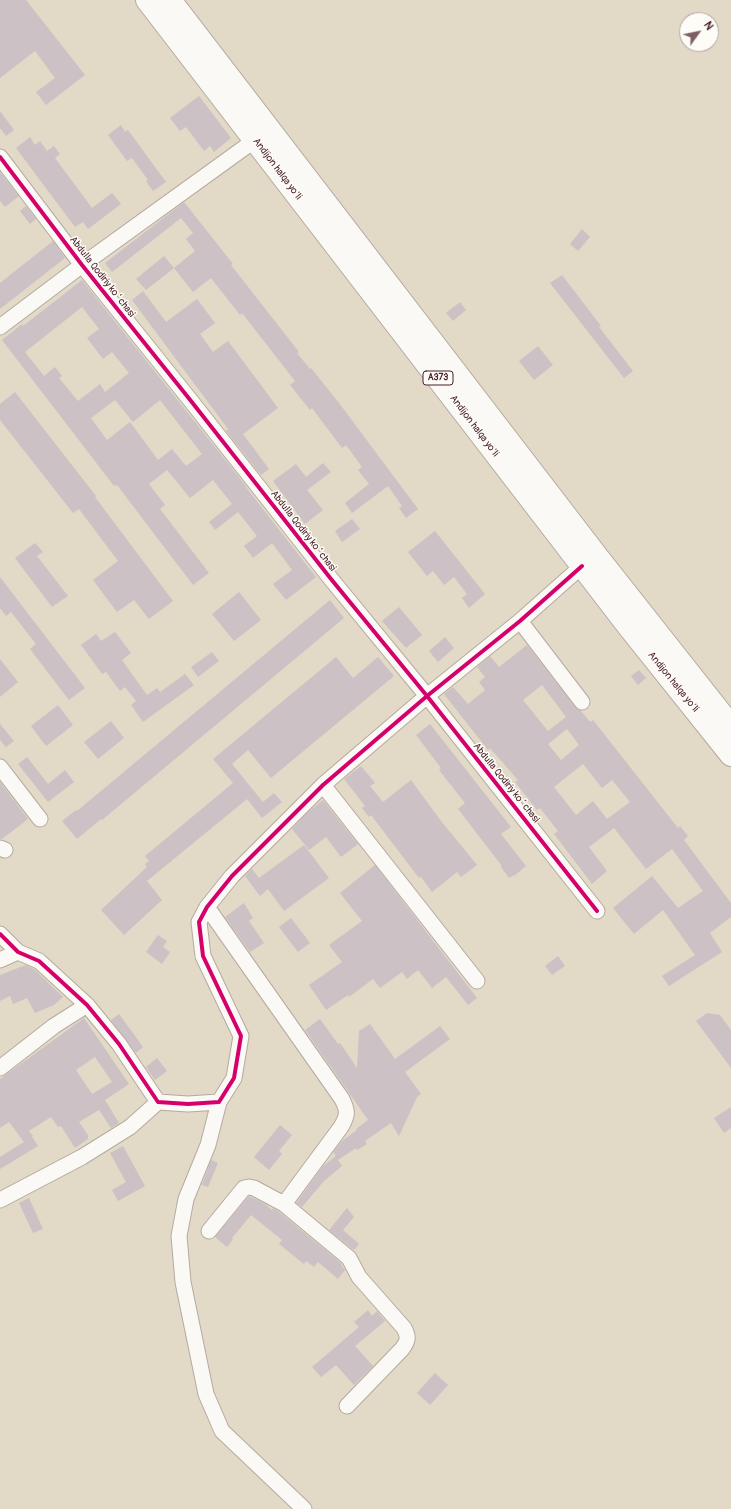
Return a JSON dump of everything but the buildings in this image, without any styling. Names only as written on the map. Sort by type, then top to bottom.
[{"type":"highway","name":"Andijon halqa yo‘li","points":[[147,0],[582,566],[731,755]]},
{"type":"highway","name":"Andijon halqa yo‘li","points":[[170,0],[731,726]]},
{"type":"street","points":[[0,327],[82,265],[255,140]]},
{"type":"street","name":"Abdulla Qodiriy koʻchasi","points":[[0,157],[82,265],[191,401],[330,580],[426,696],[597,910]]},
{"type":"street","points":[[304,1509],[222,1431],[204,1387],[183,1282],[178,1236],[186,1199],[208,1145],[220,1102],[234,1078],[241,1036],[203,956],[199,922],[207,907],[232,876],[323,785],[426,696],[520,621],[582,566]]},
{"type":"street","points":[[520,621],[582,702]]},
{"type":"street","points":[[0,768],[40,819]]},
{"type":"street","points":[[323,785],[477,981]]},
{"type":"street","points":[[207,907],[342,1099],[346,1108],[346,1117],[341,1126],[284,1204]]},
{"type":"street","points":[[0,934],[18,952],[39,961],[87,1005],[119,1044],[158,1102]]},
{"type":"street","points":[[0,960],[18,952]]},
{"type":"street","points":[[0,1068],[54,1026],[87,1005]]},
{"type":"street","points":[[0,1200],[82,1158],[130,1127],[158,1102],[188,1104],[220,1102]]},
{"type":"street","points":[[209,1231],[244,1188],[249,1187],[254,1188],[284,1204],[349,1258],[359,1276],[404,1328],[408,1335],[408,1342],[347,1406]]},
{"type":"cycle path","points":[[0,157],[82,265],[597,911]]},
{"type":"cycle path","points":[[0,934],[18,952],[39,961],[87,1005],[119,1044],[158,1102],[188,1104],[219,1102],[234,1078],[241,1036],[203,956],[199,922],[207,907],[232,876],[323,785],[427,696],[520,621],[582,566]]}]
